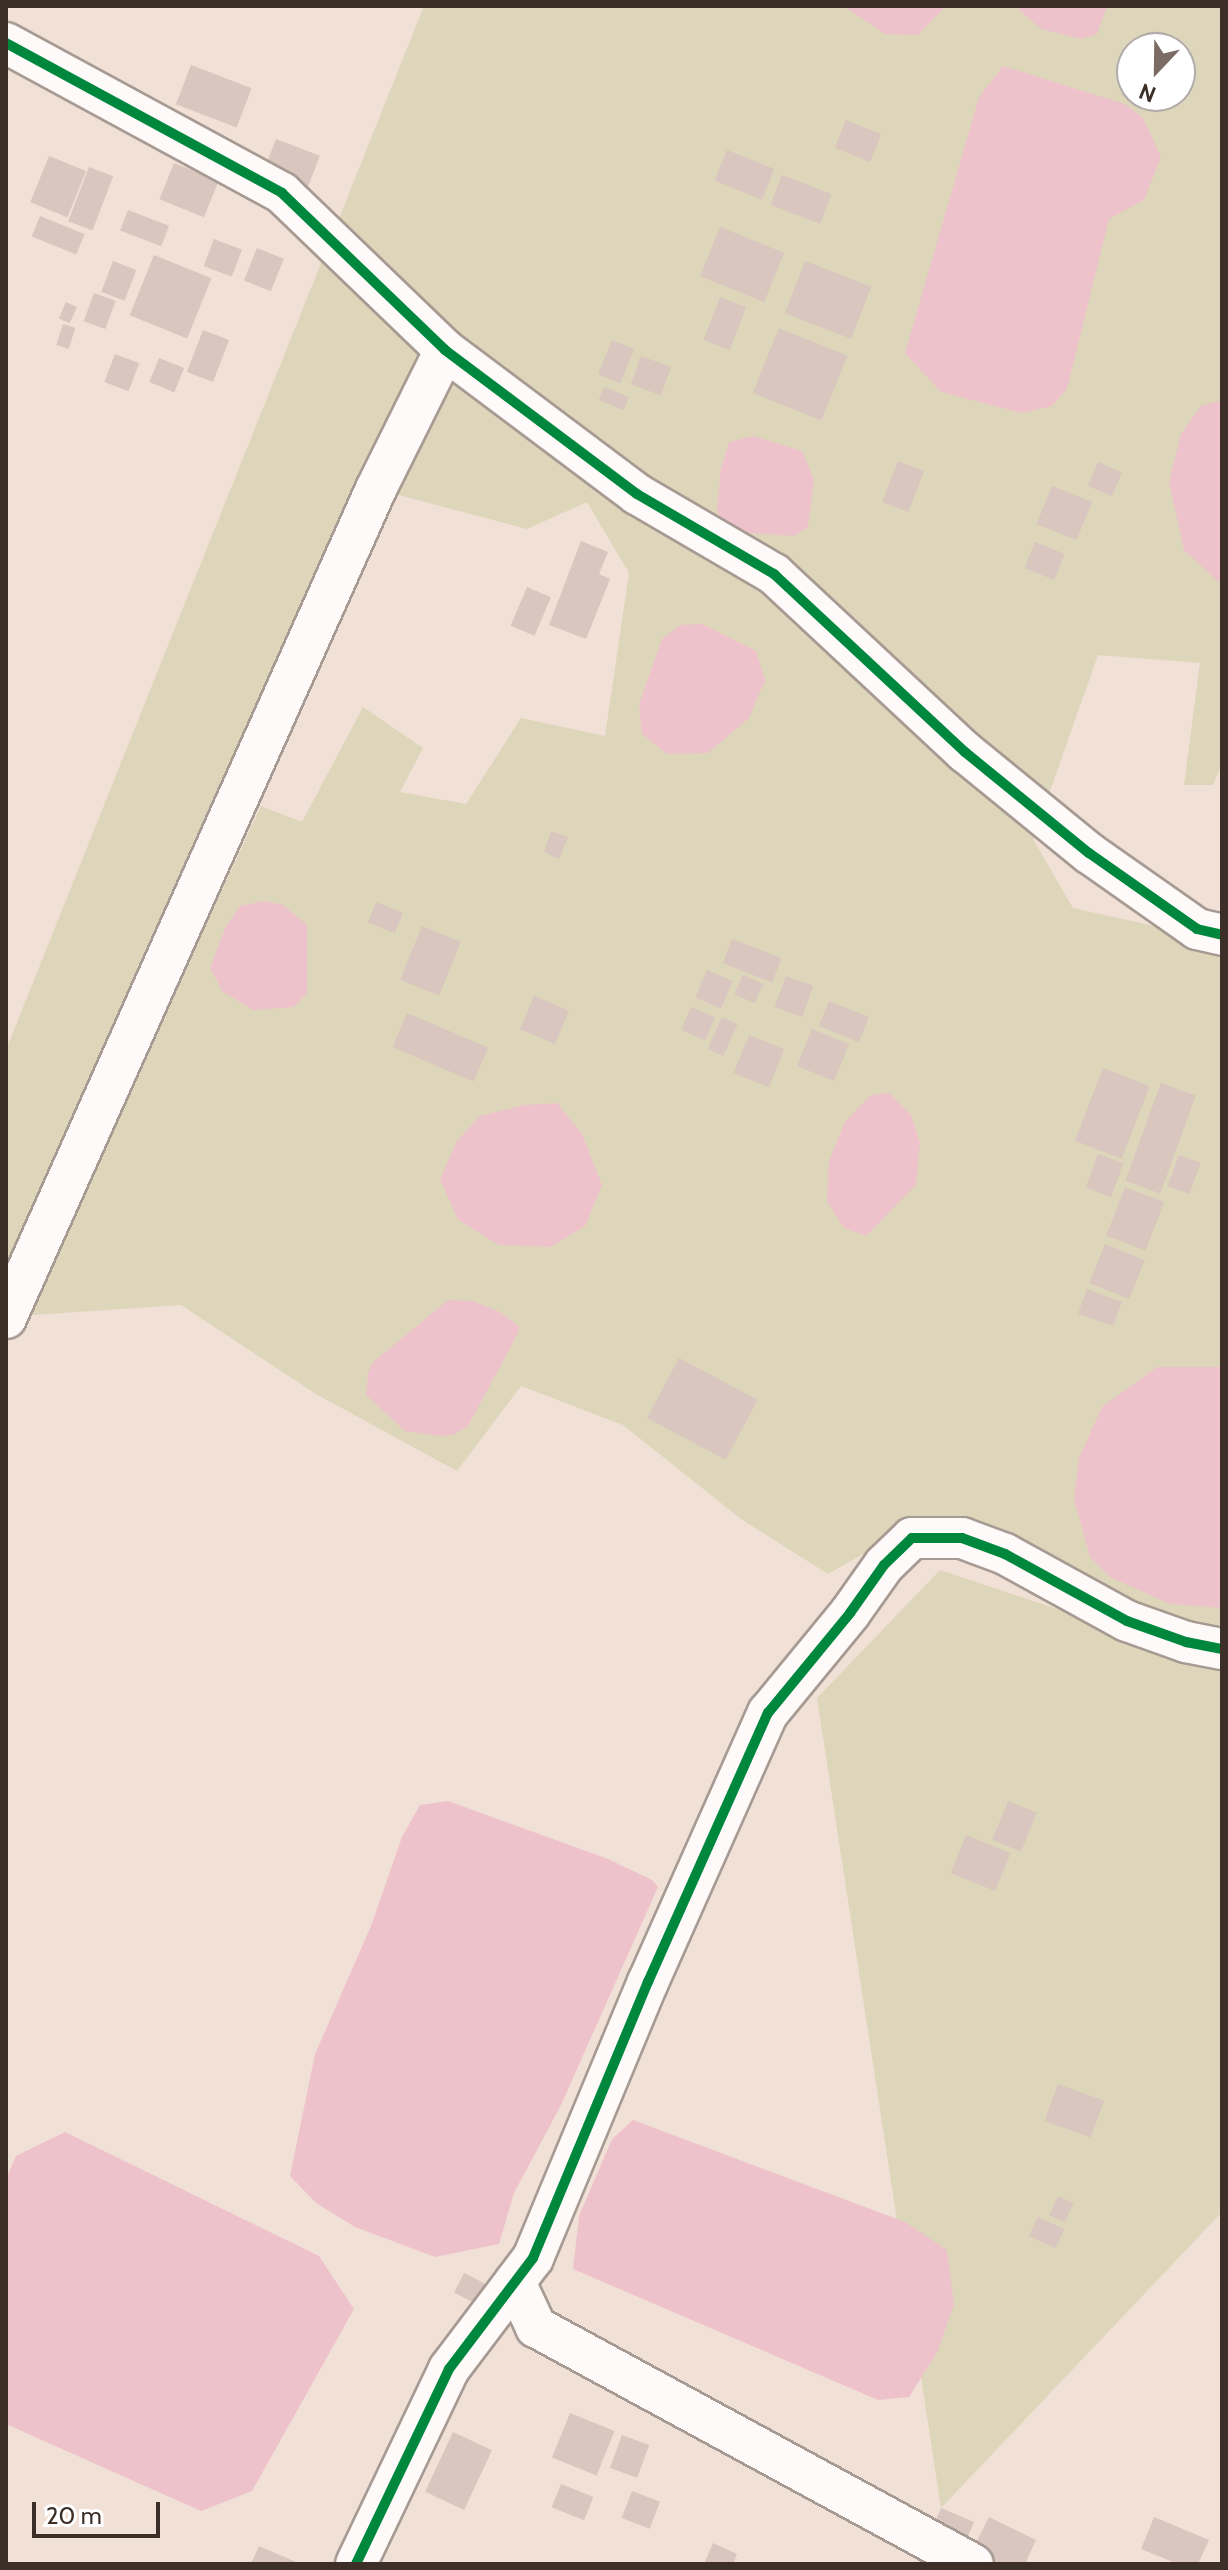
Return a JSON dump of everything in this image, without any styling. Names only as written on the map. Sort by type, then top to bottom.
[{"type":"street","points":[[6,43],[282,193],[445,350],[637,494],[774,574],[965,752],[1089,853],[1197,929],[1222,935]]},
{"type":"street","points":[[6,1318],[369,503],[445,350]]},
{"type":"street","points":[[356,2564],[449,2369],[533,2258],[661,1953],[768,1713],[850,1613],[884,1565],[912,1538],[962,1538],[1005,1554],[1127,1621],[1186,1642],[1222,1649]]},
{"type":"street","points":[[515,2282],[536,2327],[973,2564]]},
{"type":"shaded area","points":[[424,6],[1222,6],[1222,763],[1213,785],[1184,785],[1200,663],[1098,655],[1033,839],[1073,908],[1222,941],[1222,1639],[917,1523],[828,1574],[741,1519],[623,1425],[521,1386],[457,1471],[316,1394],[181,1305],[32,1315],[95,1165],[261,806],[302,822],[363,707],[423,748],[400,792],[466,804],[521,718],[605,736],[629,573],[587,502],[527,529],[376,489],[365,459],[6,1270],[6,1050]]},
{"type":"shaded area","points":[[843,6],[946,6],[918,35],[885,34]]},
{"type":"shaded area","points":[[1015,6],[1107,6],[1097,34],[1081,39],[1041,29]]},
{"type":"shaded area","points":[[1003,66],[1116,101],[1116,112],[1135,112],[1143,118],[1161,157],[1144,200],[1109,219],[1067,389],[1052,406],[1022,413],[941,392],[905,353],[979,97]]},
{"type":"shaded area","points":[[1222,400],[1222,585],[1184,550],[1169,482],[1181,434],[1201,406]]},
{"type":"shaded area","points":[[753,436],[802,451],[814,480],[808,527],[794,536],[735,532],[723,524],[717,510],[721,468],[729,442]]},
{"type":"shaded area","points":[[702,624],[756,651],[765,680],[749,718],[708,753],[667,754],[642,734],[639,704],[662,639],[681,625]]},
{"type":"shaded area","points":[[264,901],[283,905],[307,925],[307,993],[294,1007],[253,1010],[223,992],[210,968],[226,926],[240,906]]},
{"type":"shaded area","points":[[889,1093],[911,1115],[920,1142],[916,1185],[866,1236],[844,1228],[827,1201],[829,1162],[844,1123],[871,1095]]},
{"type":"shaded area","points":[[557,1103],[582,1134],[602,1185],[585,1226],[551,1247],[499,1245],[458,1220],[440,1179],[457,1141],[480,1116],[524,1105]]},
{"type":"shaded area","points":[[448,1300],[473,1301],[500,1312],[519,1326],[518,1333],[468,1426],[453,1435],[405,1431],[366,1395],[371,1364]]},
{"type":"shaded area","points":[[1157,1367],[1222,1367],[1222,1608],[1170,1604],[1110,1577],[1090,1557],[1074,1499],[1079,1458],[1102,1407]]},
{"type":"shaded area","points":[[940,1570],[1222,1664],[1222,2212],[941,2508],[817,1698]]},
{"type":"shaded area","points":[[448,1801],[608,1859],[652,1880],[658,1887],[561,2105],[514,2193],[499,2244],[435,2257],[355,2227],[316,2203],[290,2176],[315,2054],[371,1926],[402,1837],[420,1805]]},
{"type":"shaded area","points":[[633,2120],[905,2222],[947,2250],[954,2304],[937,2353],[909,2397],[878,2400],[573,2269],[579,2216],[612,2139]]},
{"type":"shaded area","points":[[65,2132],[319,2256],[354,2309],[252,2491],[201,2511],[6,2424],[6,2179],[16,2156]]},
{"type":"building","points":[[191,65],[252,88],[237,128],[176,104]]},
{"type":"building","points":[[846,120],[881,134],[870,162],[835,148]]},
{"type":"building","points":[[276,139],[320,156],[305,194],[261,177]]},
{"type":"building","points":[[727,150],[774,169],[762,200],[715,181]]},
{"type":"building","points":[[49,156],[86,171],[67,217],[30,202]]},
{"type":"building","points":[[174,163],[219,181],[204,217],[159,199]]},
{"type":"building","points":[[89,167],[113,176],[92,230],[68,221]]},
{"type":"building","points":[[782,175],[831,194],[820,224],[771,205]]},
{"type":"building","points":[[128,210],[169,226],[161,246],[120,231]]},
{"type":"building","points":[[40,216],[85,234],[76,254],[32,236]]},
{"type":"building","points":[[720,227],[784,253],[764,302],[700,276]]},
{"type":"building","points":[[214,239],[242,250],[232,277],[204,266]]},
{"type":"building","points":[[257,248],[284,259],[271,291],[244,280]]},
{"type":"building","points":[[154,255],[211,278],[187,338],[130,315]]},
{"type":"building","points":[[113,261],[136,270],[125,301],[101,292]]},
{"type":"building","points":[[805,261],[871,286],[851,339],[785,313]]},
{"type":"building","points":[[94,293],[116,301],[105,329],[84,321]]},
{"type":"building","points":[[720,297],[746,307],[730,350],[704,340]]},
{"type":"building","points":[[66,302],[77,307],[70,323],[59,318]]},
{"type":"building","points":[[63,324],[75,328],[69,349],[56,345]]},
{"type":"building","points":[[779,328],[848,356],[821,421],[753,393]]},
{"type":"building","points":[[203,330],[229,340],[213,382],[187,372]]},
{"type":"building","points":[[612,340],[634,349],[620,383],[598,374]]},
{"type":"building","points":[[115,354],[139,363],[129,391],[104,382]]},
{"type":"building","points":[[641,356],[671,367],[661,395],[631,384]]},
{"type":"building","points":[[159,358],[184,368],[174,392],[149,382]]},
{"type":"building","points":[[604,387],[629,397],[624,410],[599,400]]},
{"type":"building","points":[[898,461],[924,471],[908,512],[882,502]]},
{"type":"building","points":[[1098,462],[1122,472],[1112,496],[1088,486]]},
{"type":"building","points":[[1052,486],[1092,502],[1077,540],[1037,524]]},
{"type":"building","points":[[581,541],[608,552],[599,574],[610,579],[586,639],[549,625]]},
{"type":"building","points":[[1035,542],[1065,554],[1054,580],[1025,568]]},
{"type":"building","points":[[527,587],[551,597],[535,636],[511,626]]},
{"type":"building","points":[[551,831],[568,837],[559,859],[544,852]]},
{"type":"building","points":[[376,902],[403,913],[395,933],[368,922]]},
{"type":"building","points":[[422,926],[461,942],[439,996],[400,980]]},
{"type":"building","points":[[732,939],[781,958],[772,982],[723,963]]},
{"type":"building","points":[[707,970],[733,981],[721,1009],[695,998]]},
{"type":"building","points":[[743,975],[763,984],[755,1003],[734,994]]},
{"type":"building","points":[[786,976],[813,986],[802,1017],[775,1007]]},
{"type":"building","points":[[534,996],[569,1011],[555,1044],[520,1029]]},
{"type":"building","points":[[829,1001],[869,1017],[859,1042],[819,1026]]},
{"type":"building","points":[[691,1007],[715,1017],[705,1040],[681,1030]]},
{"type":"building","points":[[407,1013],[488,1047],[474,1081],[393,1047]]},
{"type":"building","points":[[722,1017],[738,1024],[723,1056],[708,1049]]},
{"type":"building","points":[[812,1029],[849,1044],[834,1081],[797,1066]]},
{"type":"building","points":[[749,1035],[784,1049],[769,1087],[734,1073]]},
{"type":"building","points":[[1103,1068],[1150,1086],[1122,1159],[1075,1141]]},
{"type":"building","points":[[1161,1083],[1196,1096],[1160,1193],[1125,1181]]},
{"type":"building","points":[[1098,1154],[1123,1163],[1111,1197],[1086,1188]]},
{"type":"building","points":[[1179,1155],[1201,1163],[1189,1194],[1168,1186]]},
{"type":"building","points":[[1125,1187],[1164,1202],[1146,1251],[1106,1236]]},
{"type":"building","points":[[1105,1244],[1145,1260],[1129,1299],[1089,1283]]},
{"type":"building","points":[[1087,1289],[1122,1302],[1113,1326],[1078,1313]]},
{"type":"building","points":[[679,1358],[758,1400],[726,1460],[647,1418]]},
{"type":"building","points":[[1008,1801],[1037,1813],[1021,1852],[992,1840]]},
{"type":"building","points":[[966,1835],[1011,1853],[995,1891],[951,1873]]},
{"type":"building","points":[[1058,2084],[1104,2101],[1091,2137],[1045,2121]]},
{"type":"building","points":[[1058,2196],[1074,2203],[1065,2222],[1049,2215]]},
{"type":"building","points":[[1038,2217],[1064,2229],[1055,2248],[1029,2236]]},
{"type":"building","points":[[464,2273],[492,2287],[482,2307],[454,2293]]},
{"type":"building","points":[[570,2413],[615,2431],[597,2475],[552,2458]]},
{"type":"building","points":[[453,2432],[492,2450],[464,2510],[425,2492]]},
{"type":"building","points":[[622,2435],[649,2445],[637,2478],[610,2468]]},
{"type":"building","points":[[561,2484],[593,2497],[584,2520],[552,2507]]},
{"type":"building","points":[[632,2491],[660,2502],[650,2529],[622,2518]]},
{"type":"building","points":[[941,2508],[974,2522],[964,2547],[930,2533]]},
{"type":"building","points":[[989,2517],[1036,2540],[1025,2564],[988,2564],[970,2555]]},
{"type":"building","points":[[1154,2517],[1209,2540],[1198,2564],[1178,2564],[1141,2549]]},
{"type":"building","points":[[713,2543],[737,2554],[733,2564],[704,2564]]},
{"type":"building","points":[[259,2546],[301,2564],[251,2564]]},
{"type":"cycle path","points":[[6,43],[282,193],[445,350],[637,494],[774,574],[965,752],[1089,853],[1197,929],[1222,935]]},
{"type":"cycle path","points":[[356,2564],[449,2369],[533,2258],[648,1982],[768,1713],[850,1613],[884,1565],[912,1538],[962,1538],[1005,1554],[1127,1621],[1186,1642],[1222,1649]]}]
